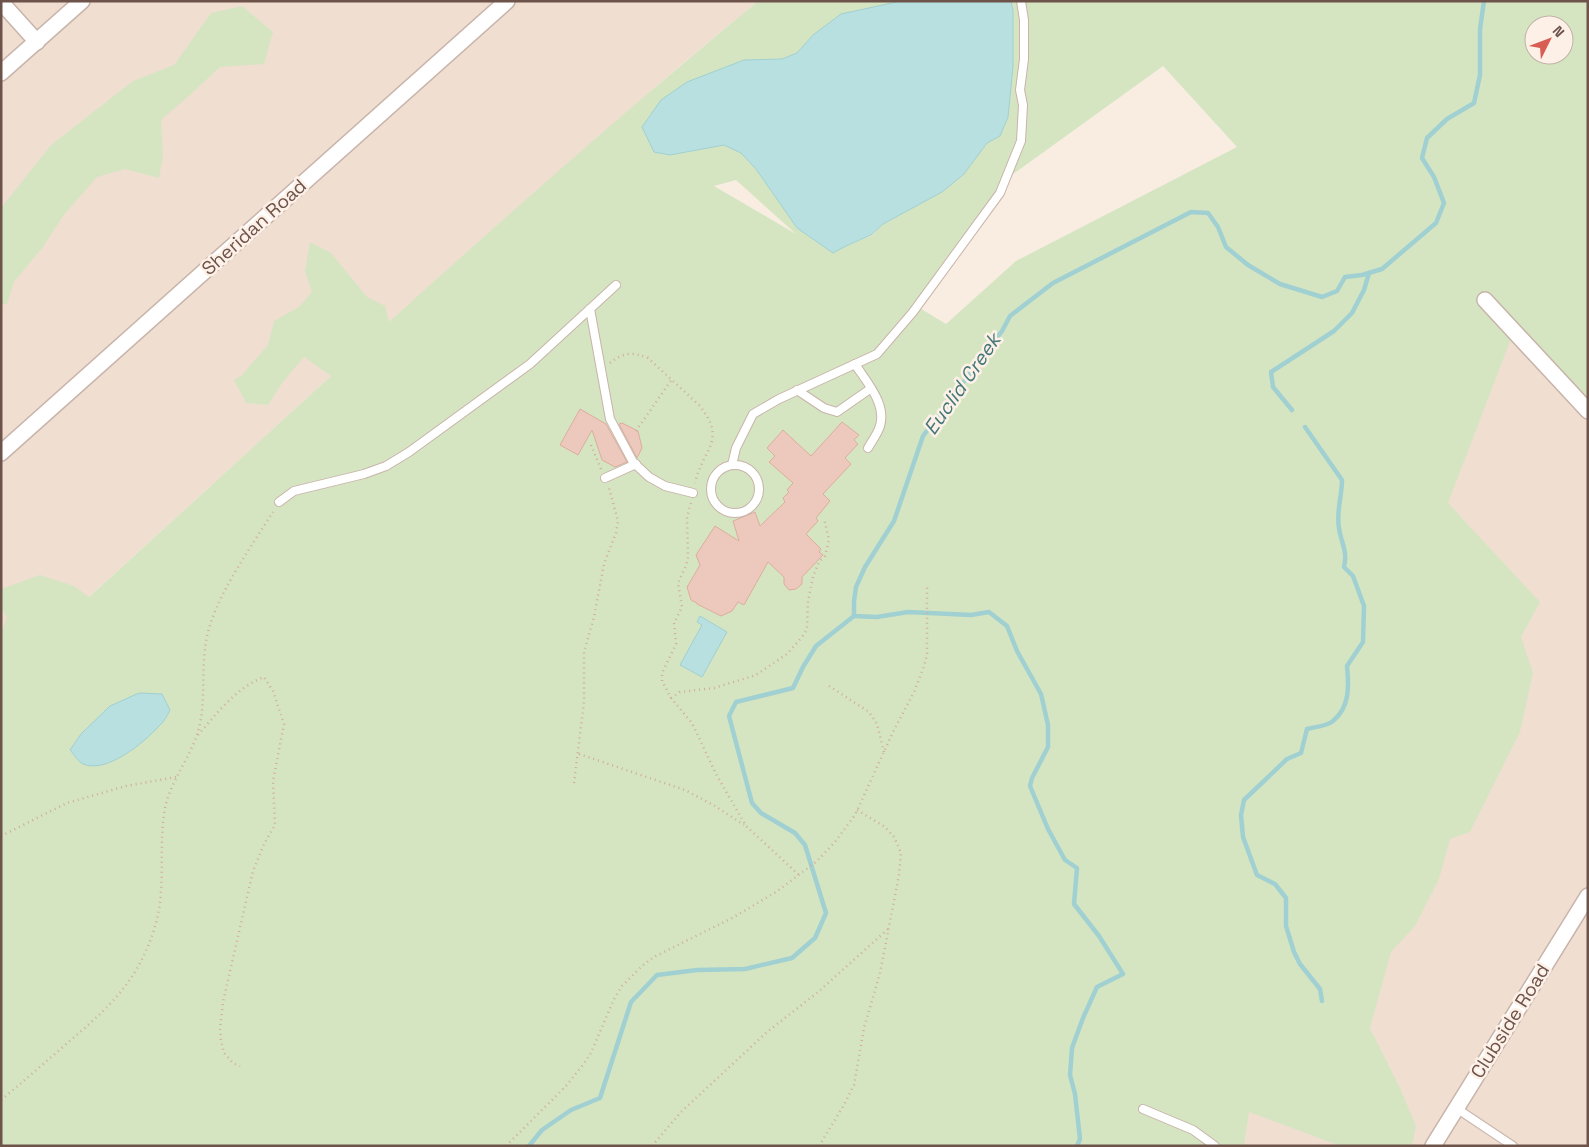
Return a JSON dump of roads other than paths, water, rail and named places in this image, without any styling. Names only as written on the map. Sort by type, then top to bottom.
[{"type":"street","points":[[1,73],[82,1]]},
{"type":"street","name":"Sheridan Road","points":[[1,453],[507,1]]},
{"type":"street","points":[[1,2],[37,42]]},
{"type":"street","points":[[1485,300],[1588,411]]},
{"type":"street","name":"Clubside Road","points":[[1433,1146],[1588,896]]},
{"type":"lane","points":[[732,465],[736,448],[753,414],[778,398],[876,354],[913,312],[1000,193],[1021,141],[1023,105],[1020,90],[1024,60],[1022,1]]},
{"type":"lane","points":[[279,502],[294,491],[364,474],[386,466],[409,452],[530,364],[616,285]]},
{"type":"lane","points":[[590,309],[610,419],[636,464],[649,477],[665,486],[693,493]]},
{"type":"lane","points":[[855,364],[879,403],[881,418],[879,430],[868,448]]},
{"type":"lane","points":[[798,390],[824,408],[837,412],[870,389]]},
{"type":"lane","points":[[605,478],[636,464]]},
{"type":"lane","points":[[732,465],[743,466],[750,470],[756,476],[759,483],[758,498],[748,510],[740,513],[732,513],[718,506],[711,492],[714,476],[720,470],[732,465]]},
{"type":"lane","points":[[1142,1108],[1193,1130],[1214,1146]]},
{"type":"lane","points":[[1456,1108],[1513,1146]]},
{"type":"water","points":[[901,1],[1011,1],[1013,11],[1013,67],[1008,117],[1000,136],[987,143],[964,174],[942,192],[883,224],[871,235],[833,253],[797,228],[756,169],[741,153],[724,145],[670,155],[654,152],[642,127],[661,100],[687,82],[744,60],[782,59],[797,53],[813,35],[841,14]]},
{"type":"water","points":[[700,616],[727,632],[702,677],[680,665],[702,625],[697,622]]},
{"type":"water","points":[[139,693],[162,694],[170,710],[162,723],[144,741],[113,761],[92,766],[79,762],[70,750],[81,734],[110,706]]},
{"type":"waterway","name":"Euclid Creek","points":[[1077,1146],[1080,1139],[1075,1094],[1070,1075],[1072,1048],[1097,987],[1123,974],[1099,936],[1074,904],[1077,868],[1065,860],[1048,829],[1030,786],[1032,778],[1048,747],[1048,725],[1041,694],[1017,651],[1007,626],[989,612],[971,615],[908,612],[877,617],[854,616],[856,587],[865,567],[894,521],[923,436],[1002,331],[1010,316],[1053,283],[1191,212],[1208,213],[1218,227],[1226,247],[1248,265],[1280,284],[1322,297],[1337,291],[1345,277],[1362,275],[1382,269],[1436,223],[1444,203],[1434,177],[1422,158],[1427,138],[1447,119],[1474,103],[1480,75],[1480,29],[1484,1]]},
{"type":"waterway","points":[[1292,410],[1273,387],[1271,372],[1334,331],[1352,313],[1364,290],[1369,273]]},
{"type":"waterway","points":[[1305,427],[1342,480],[1338,522],[1345,552],[1344,567],[1353,576],[1364,606],[1363,642],[1347,666],[1347,696],[1339,715],[1328,724],[1307,729],[1301,753],[1287,759],[1244,800],[1241,815],[1243,837],[1257,875],[1275,884],[1286,898],[1286,926],[1294,952],[1300,964],[1320,989],[1322,1001]]},
{"type":"waterway","points":[[529,1146],[542,1130],[571,1110],[600,1098],[631,1002],[657,975],[697,970],[745,969],[792,958],[815,938],[826,913],[805,845],[795,833],[761,813],[752,803],[729,716],[736,702],[793,688],[816,646],[854,616]]}]
